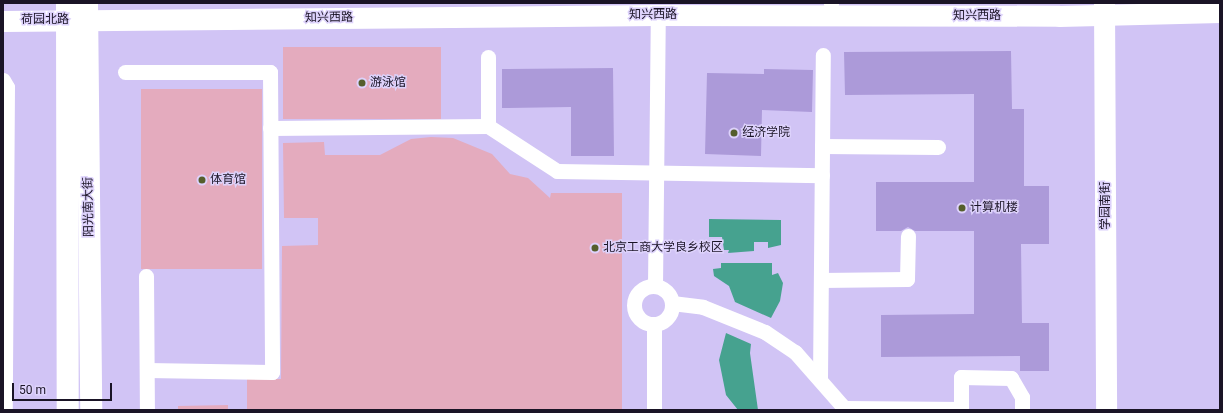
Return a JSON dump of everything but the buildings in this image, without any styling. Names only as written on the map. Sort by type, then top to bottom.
[{"type":"main road","name":"阳光南大街","points":[[68,410],[77,12]]},
{"type":"main road","name":"阳光南大街","points":[[77,12],[91,410]]},
{"type":"street","name":"知兴西路","points":[[77,12],[658,9],[1097,9],[1220,12]]},
{"type":"street","points":[[655,286],[655,172],[658,9]]},
{"type":"street","name":"学园南街","points":[[1092,410],[1097,9]]},
{"type":"street","name":"学园南街","points":[[1097,9],[1106,410]]},
{"type":"street","name":"荷园北路","points":[[3,21],[77,12]]},
{"type":"street","points":[[820,379],[823,55]]},
{"type":"street","points":[[488,57],[488,126]]},
{"type":"street","points":[[125,72],[270,72],[272,372],[147,370]]},
{"type":"street","points":[[3,80],[7,87],[4,329],[5,410]]},
{"type":"street","points":[[270,128],[488,126],[557,171],[822,175]]},
{"type":"street","points":[[822,146],[938,147]]},
{"type":"street","points":[[821,280],[907,279],[908,236]]},
{"type":"street","points":[[146,276],[147,410]]},
{"type":"street","points":[[655,286],[666,292],[672,303]]},
{"type":"street","points":[[655,286],[638,293],[633,305],[642,321],[654,324],[665,320],[672,303]]},
{"type":"street","points":[[672,303],[703,307],[765,332],[795,352],[845,409],[961,409],[961,377],[1011,378],[1022,397],[1022,410]]},
{"type":"street","points":[[654,324],[654,410]]},
{"type":"shaded area","name":"游泳馆","points":[[283,47],[441,47],[441,119],[283,119]]},
{"type":"shaded area","name":"体育馆","points":[[141,89],[262,89],[262,269],[141,269]]},
{"type":"shaded area","points":[[431,137],[453,138],[492,154],[510,174],[528,178],[550,198],[551,193],[622,193],[622,410],[247,410],[247,379],[281,379],[282,246],[318,245],[318,218],[284,218],[283,143],[324,142],[325,155],[380,155],[411,139]]},
{"type":"shaded area","points":[[709,219],[781,220],[781,245],[768,248],[768,242],[754,242],[754,251],[728,253],[729,250],[724,250],[722,237],[709,237]]},
{"type":"shaded area","points":[[721,263],[772,263],[772,275],[778,273],[783,283],[780,301],[771,318],[735,302],[729,286],[714,276],[713,269],[721,268]]},
{"type":"shaded area","points":[[726,333],[751,344],[750,353],[758,410],[738,410],[726,395],[719,360]]},
{"type":"shaded area","points":[[228,405],[228,410],[178,410],[178,406]]},
{"type":"place","name":"游泳馆","points":[[362,83]]},
{"type":"place","name":"经济学院","points":[[734,133]]},
{"type":"place","name":"体育馆","points":[[202,180]]},
{"type":"place","name":"计算机楼","points":[[962,208]]},
{"type":"place","name":"北京工商大学良乡校区","points":[[595,248]]}]
